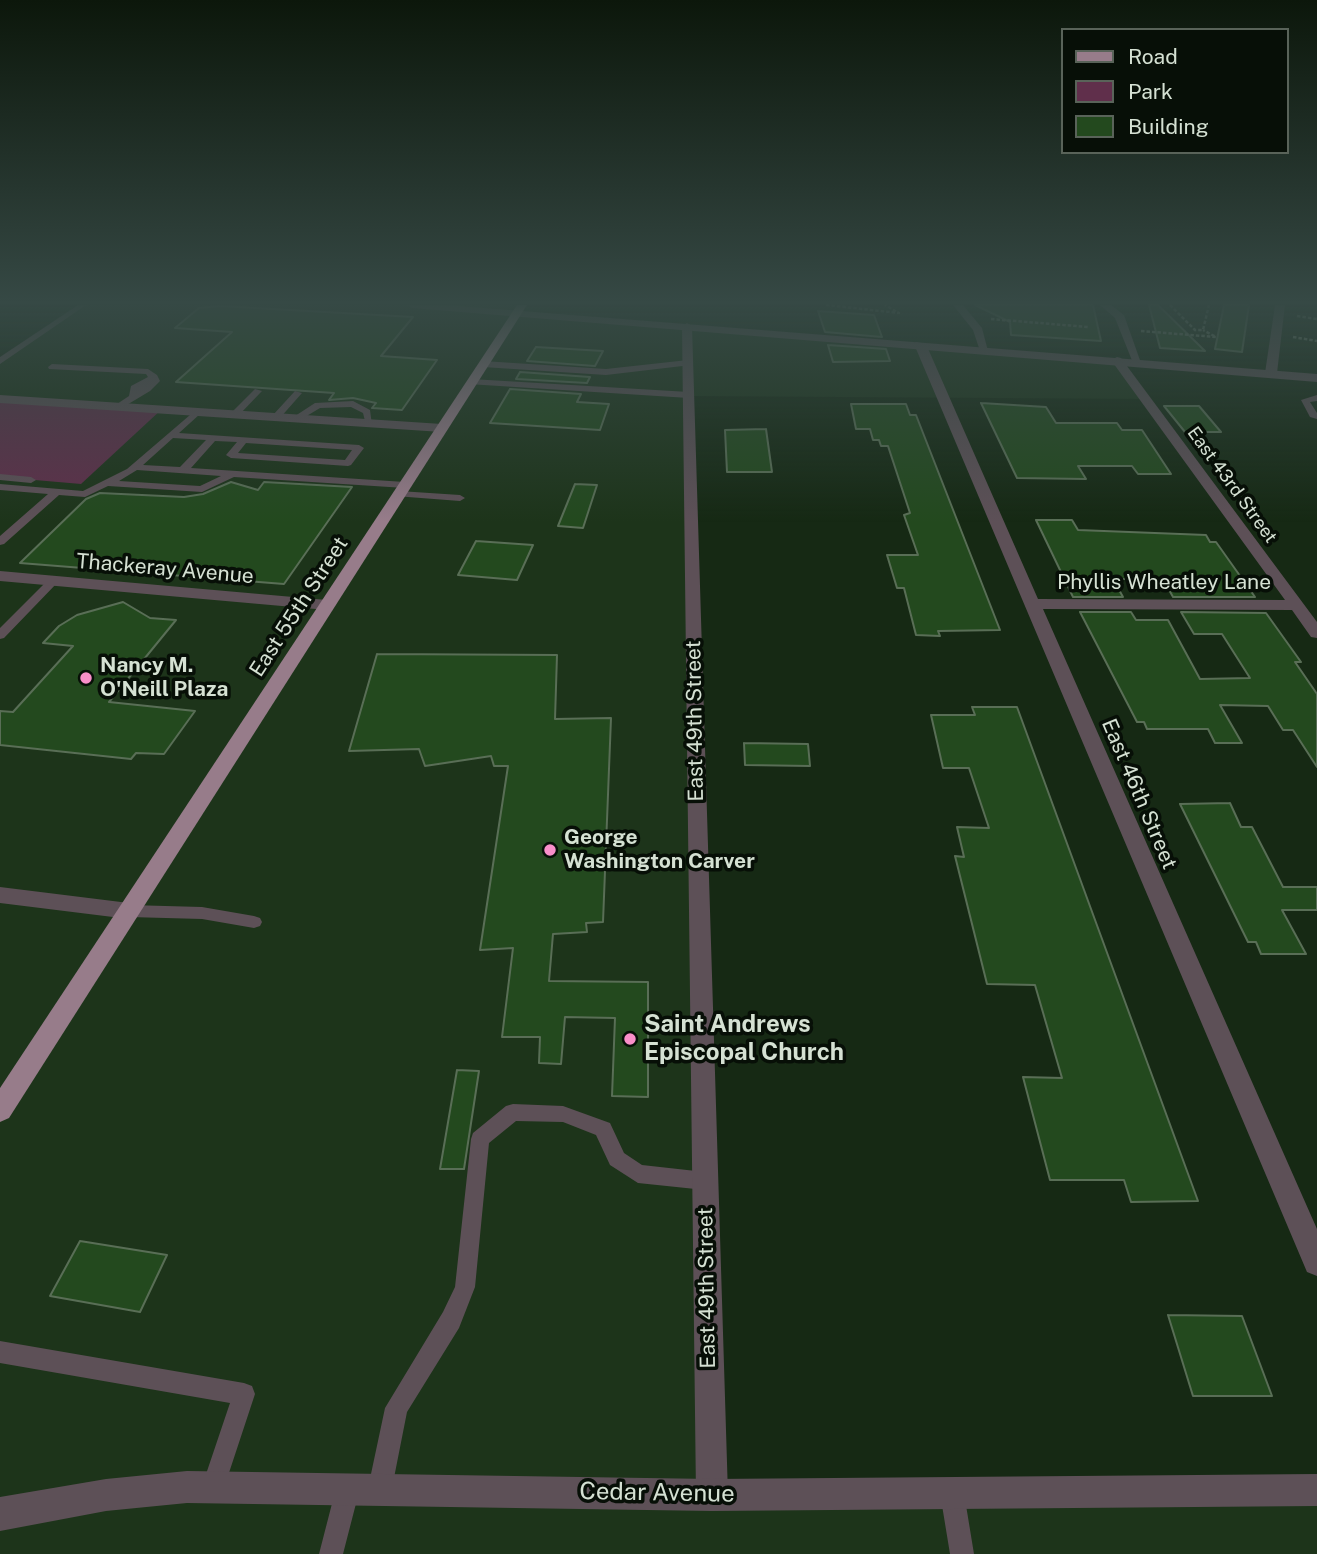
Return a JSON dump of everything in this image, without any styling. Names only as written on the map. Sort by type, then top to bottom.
[{"type":"main road","name":"East 55th Street","points":[[0,1110],[474,378]]},
{"type":"street","name":"East 49th Street","points":[[688,378],[712,1495]]},
{"type":"street","name":"East 46th Street","points":[[935,378],[1317,1262]]},
{"type":"street","name":"East 43rd Street","points":[[1129,378],[1317,633]]},
{"type":"street","points":[[0,398],[442,428]]},
{"type":"street","name":"Thackeray Avenue","points":[[0,576],[327,606]]},
{"type":"street","name":"Phyllis Wheatley Lane","points":[[1033,604],[1296,605]]},
{"type":"street","points":[[0,895],[129,911]]},
{"type":"street","name":"Cedar Avenue","points":[[0,1514],[106,1495],[214,1486],[712,1495],[1317,1490]]},
{"type":"lane","points":[[120,407],[133,395],[147,389],[156,381],[154,378]]},
{"type":"lane","points":[[471,383],[689,395]]},
{"type":"lane","points":[[235,414],[258,391]]},
{"type":"lane","points":[[276,417],[298,393]]},
{"type":"lane","points":[[1317,398],[1306,400],[1313,415],[1317,416]]},
{"type":"lane","points":[[0,487],[56,492],[106,483],[136,467],[197,412]]},
{"type":"lane","points":[[173,435],[359,448],[348,464],[231,455],[244,440]]},
{"type":"lane","points":[[183,470],[214,438]]},
{"type":"lane","points":[[136,467],[402,489],[460,498]]},
{"type":"lane","points":[[106,483],[202,489],[233,473]]},
{"type":"lane","points":[[0,477],[83,489]]},
{"type":"lane","points":[[0,542],[56,492]]},
{"type":"lane","points":[[0,635],[54,580]]},
{"type":"lane","points":[[129,911],[202,913],[254,922]]},
{"type":"lane","points":[[331,1554],[364,1488],[396,1408],[451,1320],[465,1287],[480,1139],[513,1112],[563,1114],[603,1129],[617,1159],[638,1174],[705,1181]]},
{"type":"lane","points":[[0,1352],[244,1394],[214,1486]]},
{"type":"lane","points":[[952,1493],[962,1554]]},
{"type":"shaded area","points":[[0,378],[1130,378],[1145,399],[689,396],[712,1494],[1317,1490],[1317,1554],[0,1554]]},
{"type":"green space","points":[[0,399],[162,409],[81,484],[0,477]]},
{"type":"building","points":[[181,378],[425,378],[402,410],[372,408],[376,403],[353,398],[329,400],[334,393],[176,382]]},
{"type":"building","points":[[517,378],[590,378],[587,383]]},
{"type":"building","points":[[510,389],[581,394],[577,402],[609,404],[600,430],[490,423]]},
{"type":"building","points":[[981,403],[1046,407],[1056,423],[1117,423],[1122,430],[1142,430],[1171,474],[1138,474],[1132,466],[1078,466],[1086,479],[1017,478]]},
{"type":"building","points":[[851,404],[906,404],[910,415],[916,415],[1000,630],[938,631],[940,636],[916,635],[904,588],[897,588],[887,555],[918,555],[904,515],[910,513],[888,446],[881,446],[879,440],[873,440],[870,429],[856,429]]},
{"type":"building","points":[[1164,406],[1199,406],[1221,432],[1185,432]]},
{"type":"building","points":[[766,429],[772,472],[727,472],[725,430]]},
{"type":"building","points":[[231,482],[258,490],[264,482],[352,487],[284,584],[20,563],[86,499],[100,493],[184,497],[203,494]]},
{"type":"building","points":[[575,484],[597,485],[583,528],[558,526]]},
{"type":"building","points":[[1036,520],[1072,520],[1078,530],[1206,535],[1210,542],[1216,542],[1255,597],[1173,597],[1163,579],[1113,579],[1123,597],[1073,597]]},
{"type":"building","points":[[476,541],[533,545],[517,580],[458,575]]},
{"type":"building","name":"Nancy M. O'Neill Plaza","points":[[123,602],[150,618],[176,620],[109,702],[195,711],[164,754],[136,753],[131,759],[0,745],[0,711],[13,712],[73,646],[43,643],[59,626],[77,615]]},
{"type":"building","points":[[1080,612],[1131,612],[1136,620],[1168,620],[1200,679],[1250,678],[1222,634],[1194,634],[1181,612],[1266,613],[1301,662],[1295,662],[1317,694],[1317,767],[1293,730],[1283,730],[1268,706],[1220,705],[1242,743],[1215,743],[1208,729],[1147,729],[1144,722],[1137,722]]},
{"type":"building","name":"George Washington Carver","points":[[377,654],[557,655],[555,719],[611,718],[603,922],[586,923],[587,932],[553,934],[549,981],[648,982],[648,1097],[612,1096],[615,1018],[565,1017],[561,1064],[539,1063],[540,1037],[502,1037],[513,948],[480,950],[508,766],[494,766],[491,756],[425,766],[419,749],[349,751]]},
{"type":"building","points":[[972,707],[1017,707],[1198,1201],[1131,1202],[1124,1180],[1050,1180],[1023,1077],[1062,1078],[1035,985],[987,984],[955,856],[964,857],[957,827],[989,828],[969,768],[943,768],[931,715],[975,715]]},
{"type":"building","points":[[744,743],[808,744],[810,766],[745,765]]},
{"type":"building","points":[[1230,803],[1241,827],[1252,827],[1283,887],[1317,887],[1317,910],[1282,910],[1306,954],[1261,954],[1256,942],[1248,942],[1180,804]]},
{"type":"building","points":[[457,1070],[479,1071],[464,1169],[440,1169]]},
{"type":"building","points":[[80,1241],[167,1255],[140,1312],[50,1296]]},
{"type":"building","points":[[1168,1315],[1242,1316],[1272,1396],[1193,1396]]},
{"type":"place","name":"Nancy M. O'Neill Plaza","points":[[86,678]]},
{"type":"place","name":"George Washington Carver","points":[[550,850]]},
{"type":"place","name":"Saint Andrews Episcopal Church","points":[[630,1039]]}]
